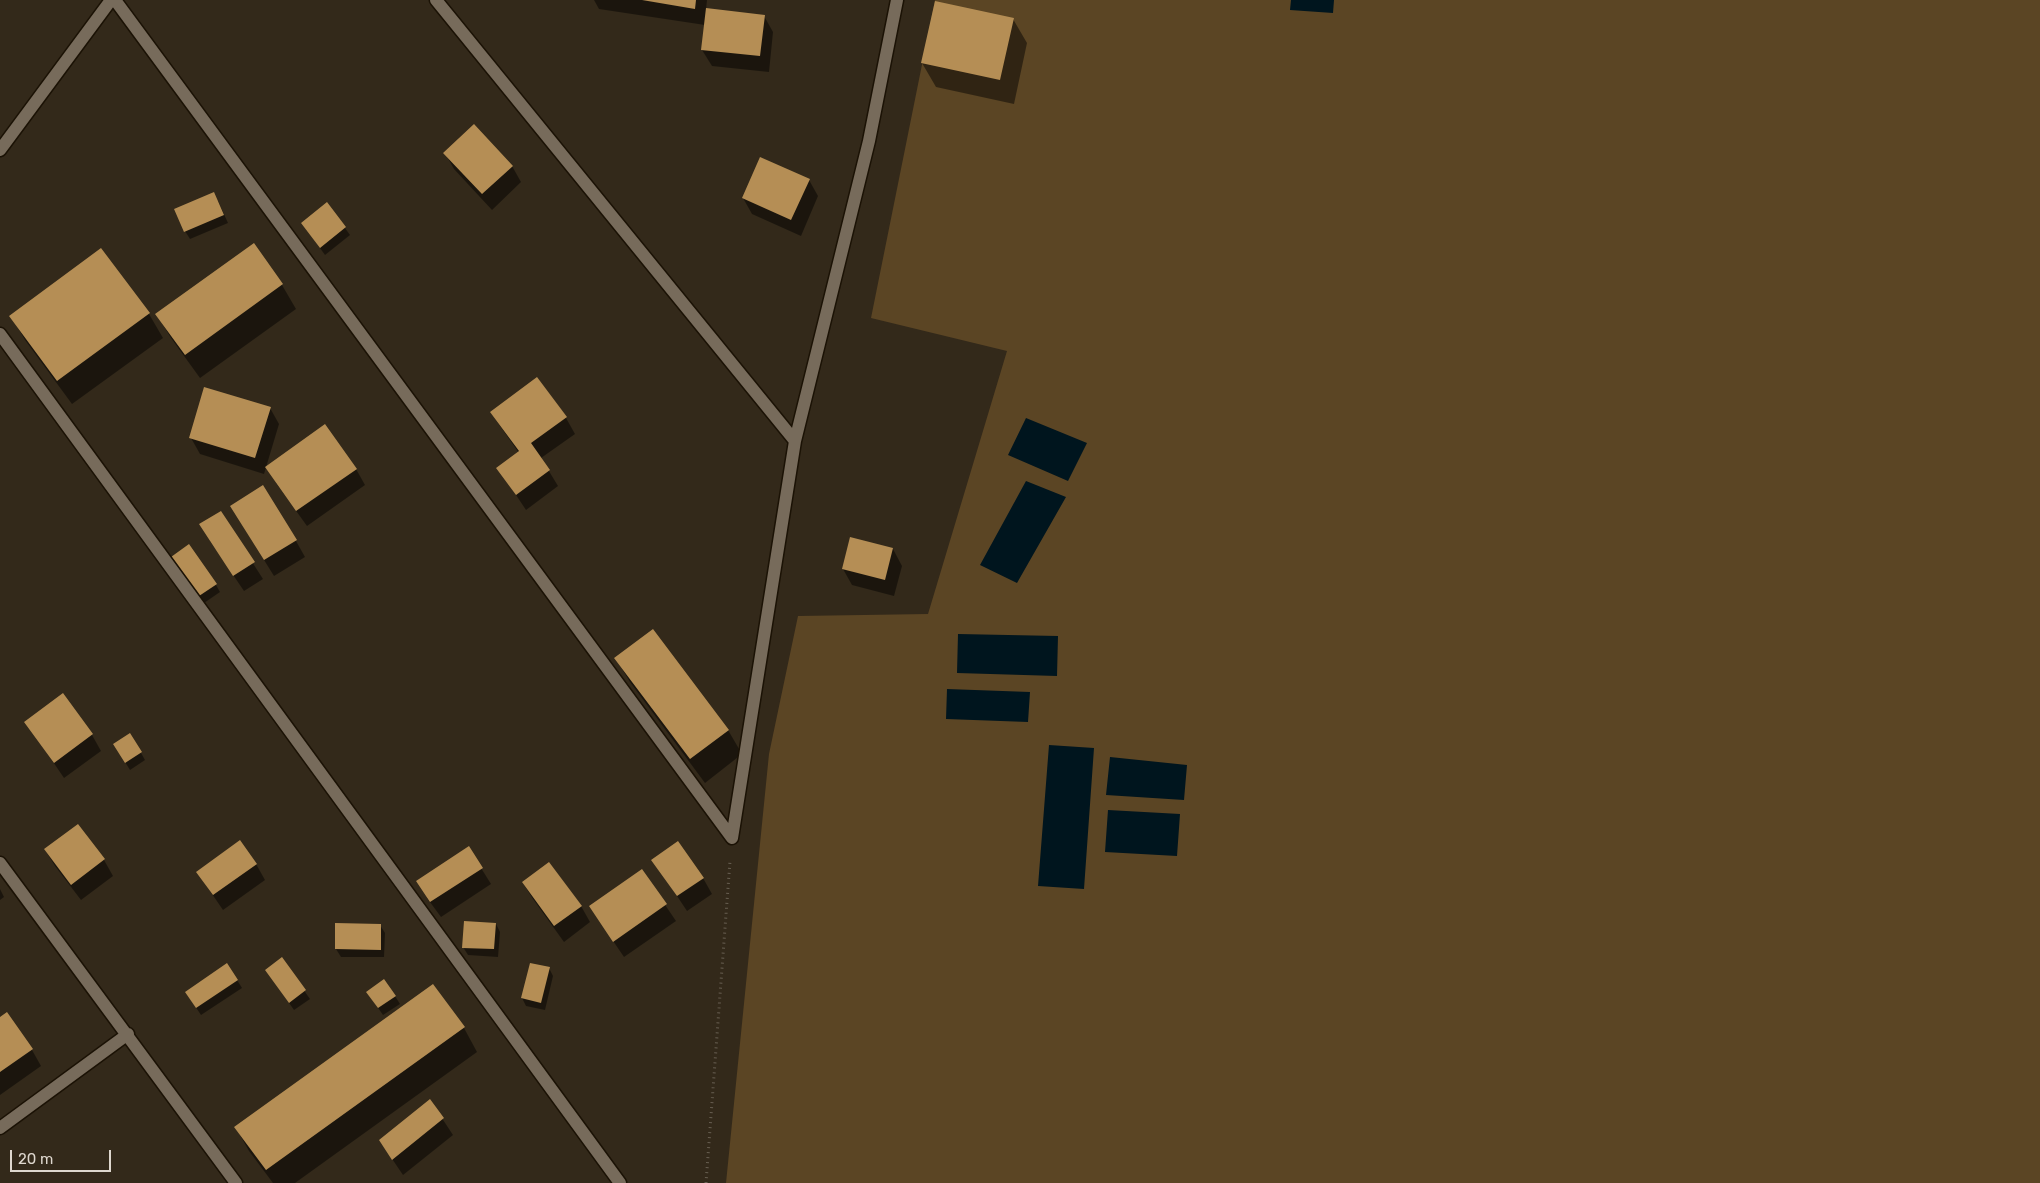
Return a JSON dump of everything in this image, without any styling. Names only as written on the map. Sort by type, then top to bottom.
[{"type":"street","points":[[0,150],[111,0]]},
{"type":"street","points":[[115,0],[732,838]]},
{"type":"street","points":[[436,0],[795,441]]},
{"type":"street","points":[[732,838],[795,441],[869,141],[897,0]]},
{"type":"street","points":[[0,334],[620,1183]]},
{"type":"street","points":[[0,863],[128,1034],[236,1183]]},
{"type":"street","points":[[0,1128],[128,1034]]},
{"type":"path","points":[[706,1183],[732,838]]},
{"type":"shaded area","points":[[935,0],[2040,0],[2040,1183],[726,1183],[769,754],[798,616],[928,614],[1007,351],[871,318]]},
{"type":"water","points":[[1291,0],[1334,0],[1333,13],[1290,10]]},
{"type":"water","points":[[1026,418],[1087,443],[1068,481],[1008,455]]},
{"type":"water","points":[[1026,481],[1066,497],[1017,583],[980,565]]},
{"type":"water","points":[[958,634],[1058,636],[1057,676],[957,673]]},
{"type":"water","points":[[947,689],[1030,692],[1028,722],[946,719]]},
{"type":"water","points":[[1049,745],[1094,748],[1084,889],[1038,886]]},
{"type":"water","points":[[1110,757],[1187,765],[1184,800],[1106,795]]},
{"type":"water","points":[[1108,810],[1180,814],[1177,856],[1105,852]]},
{"type":"building","points":[[642,0],[696,0],[695,9]]},
{"type":"building","points":[[935,1],[1014,18],[1000,80],[921,63]]},
{"type":"building","points":[[706,8],[765,15],[760,56],[701,50]]},
{"type":"building","points":[[474,124],[513,166],[482,194],[443,153]]},
{"type":"building","points":[[760,157],[810,179],[791,220],[742,198]]},
{"type":"building","points":[[214,192],[224,215],[184,232],[174,209]]},
{"type":"building","points":[[327,202],[346,227],[320,248],[301,223]]},
{"type":"building","points":[[254,243],[283,284],[185,355],[155,314]]},
{"type":"building","points":[[101,248],[150,313],[57,381],[9,316]]},
{"type":"building","points":[[537,377],[567,417],[531,443],[550,470],[516,495],[496,468],[519,451],[490,412]]},
{"type":"building","points":[[204,387],[271,407],[255,458],[189,438]]},
{"type":"building","points":[[325,424],[357,469],[296,511],[265,467]]},
{"type":"building","points":[[263,485],[297,540],[264,560],[230,506]]},
{"type":"building","points":[[221,511],[255,562],[233,576],[199,524]]},
{"type":"building","points":[[850,537],[893,548],[885,580],[842,569]]},
{"type":"building","points":[[189,544],[217,584],[199,596],[171,557]]},
{"type":"building","points":[[653,629],[729,730],[690,759],[614,658]]},
{"type":"building","points":[[63,693],[93,734],[54,763],[24,722]]},
{"type":"building","points":[[130,733],[142,752],[125,763],[113,744]]},
{"type":"building","points":[[78,824],[105,859],[71,885],[44,849]]},
{"type":"building","points":[[240,840],[257,864],[213,895],[196,872]]},
{"type":"building","points":[[678,841],[704,878],[677,896],[651,860]]},
{"type":"building","points":[[469,846],[483,868],[430,902],[416,881]]},
{"type":"building","points":[[549,862],[582,906],[554,926],[522,882]]},
{"type":"building","points":[[642,869],[667,904],[613,942],[589,906]]},
{"type":"building","points":[[464,921],[496,923],[494,949],[462,948]]},
{"type":"building","points":[[335,923],[381,924],[381,950],[335,949]]},
{"type":"building","points":[[282,957],[306,990],[289,1003],[265,970]]},
{"type":"building","points":[[227,963],[238,980],[196,1008],[185,992]]},
{"type":"building","points":[[530,963],[550,967],[541,1003],[521,998]]},
{"type":"building","points":[[384,979],[396,996],[378,1008],[366,992]]},
{"type":"building","points":[[433,984],[465,1027],[266,1170],[234,1127]]},
{"type":"building","points":[[7,1012],[33,1049],[0,1072],[0,1017]]},
{"type":"building","points":[[430,1099],[444,1118],[392,1160],[379,1140]]}]
